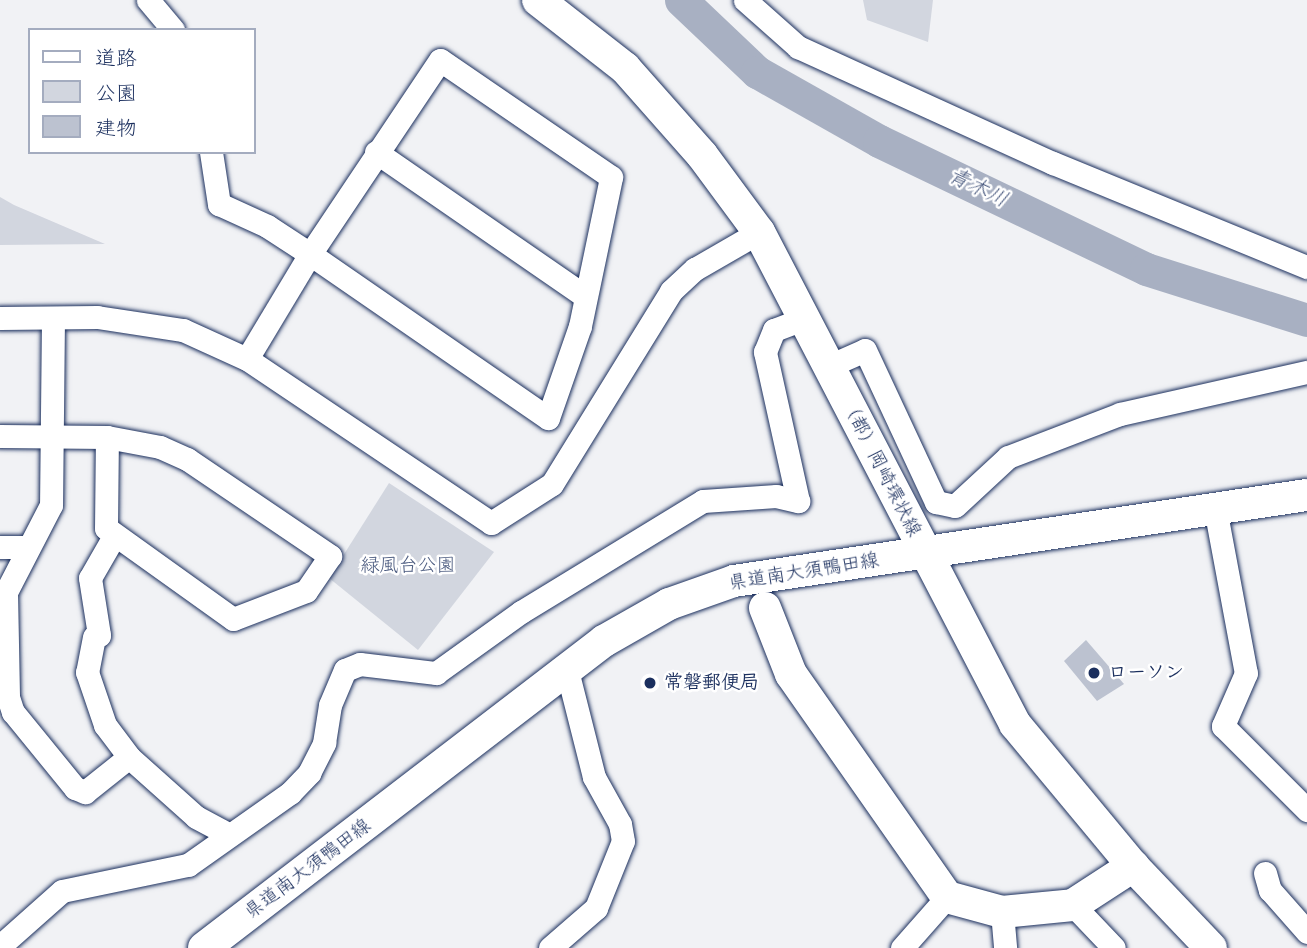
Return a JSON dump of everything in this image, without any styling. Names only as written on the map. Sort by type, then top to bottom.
[{"type":"street","points":[[148,0],[171,28]]},
{"type":"street","name":"（都）岡崎環状線","points":[[538,0],[625,68],[702,155],[759,232],[1015,724],[1133,866],[1211,948]]},
{"type":"street","points":[[745,0],[798,47],[1053,163],[1307,267]]},
{"type":"street","points":[[211,154],[219,204],[268,226],[310,254],[548,418],[585,296],[611,177],[440,60],[310,254],[247,359]]},
{"type":"street","points":[[376,152],[585,296]]},
{"type":"street","points":[[0,318],[155,323],[247,359],[491,523],[552,484],[671,291],[695,269],[759,232]]},
{"type":"street","points":[[53,318],[51,505],[6,592],[2,651],[13,712],[75,788],[85,792],[129,757]]},
{"type":"street","points":[[0,946],[62,891],[188,865],[207,856],[309,773],[345,670],[360,664],[436,673],[521,612],[703,500],[776,496],[798,500],[765,360],[767,339],[774,330],[805,318]]},
{"type":"street","points":[[829,366],[865,350],[936,502],[955,506],[1008,457],[1120,414],[1307,372]]},
{"type":"street","points":[[0,436],[107,437],[134,439],[187,458],[330,556],[306,592],[233,619],[113,538],[106,528],[107,437]]},
{"type":"street","name":"県道南大須鴨田線","points":[[204,948],[567,670],[669,604],[734,581],[1307,495]]},
{"type":"street","points":[[1215,508],[1246,673],[1223,726],[1307,810]]},
{"type":"street","points":[[113,538],[90,578],[99,635],[94,637],[87,672],[105,725],[129,757],[196,817],[230,835]]},
{"type":"street","points":[[0,547],[28,547]]},
{"type":"street","points":[[765,608],[791,674],[947,897],[1002,912],[1073,905],[1133,866]]},
{"type":"street","points":[[550,948],[596,908],[623,841],[620,824],[594,777],[567,670]]},
{"type":"street","points":[[1265,873],[1270,890],[1307,932]]},
{"type":"street","points":[[902,948],[947,897]]},
{"type":"street","points":[[1073,905],[1114,948]]},
{"type":"street","points":[[1002,912],[1005,948]]},
{"type":"green space","points":[[863,0],[933,0],[928,42],[867,20]]},
{"type":"green space","points":[[0,197],[14,205],[105,244],[0,245]]},
{"type":"green space","name":"緑風台公園","points":[[389,483],[494,552],[418,650],[329,578]]},
{"type":"building","name":"ローソン","points":[[1086,640],[1124,684],[1097,701],[1064,661]]},
{"type":"waterway","name":"青木川","points":[[681,0],[757,72],[879,141],[1146,269],[1307,320]]},
{"type":"place","name":"ローソン","points":[[1094,673]]},
{"type":"place","name":"常磐郵便局","points":[[650,683]]}]
